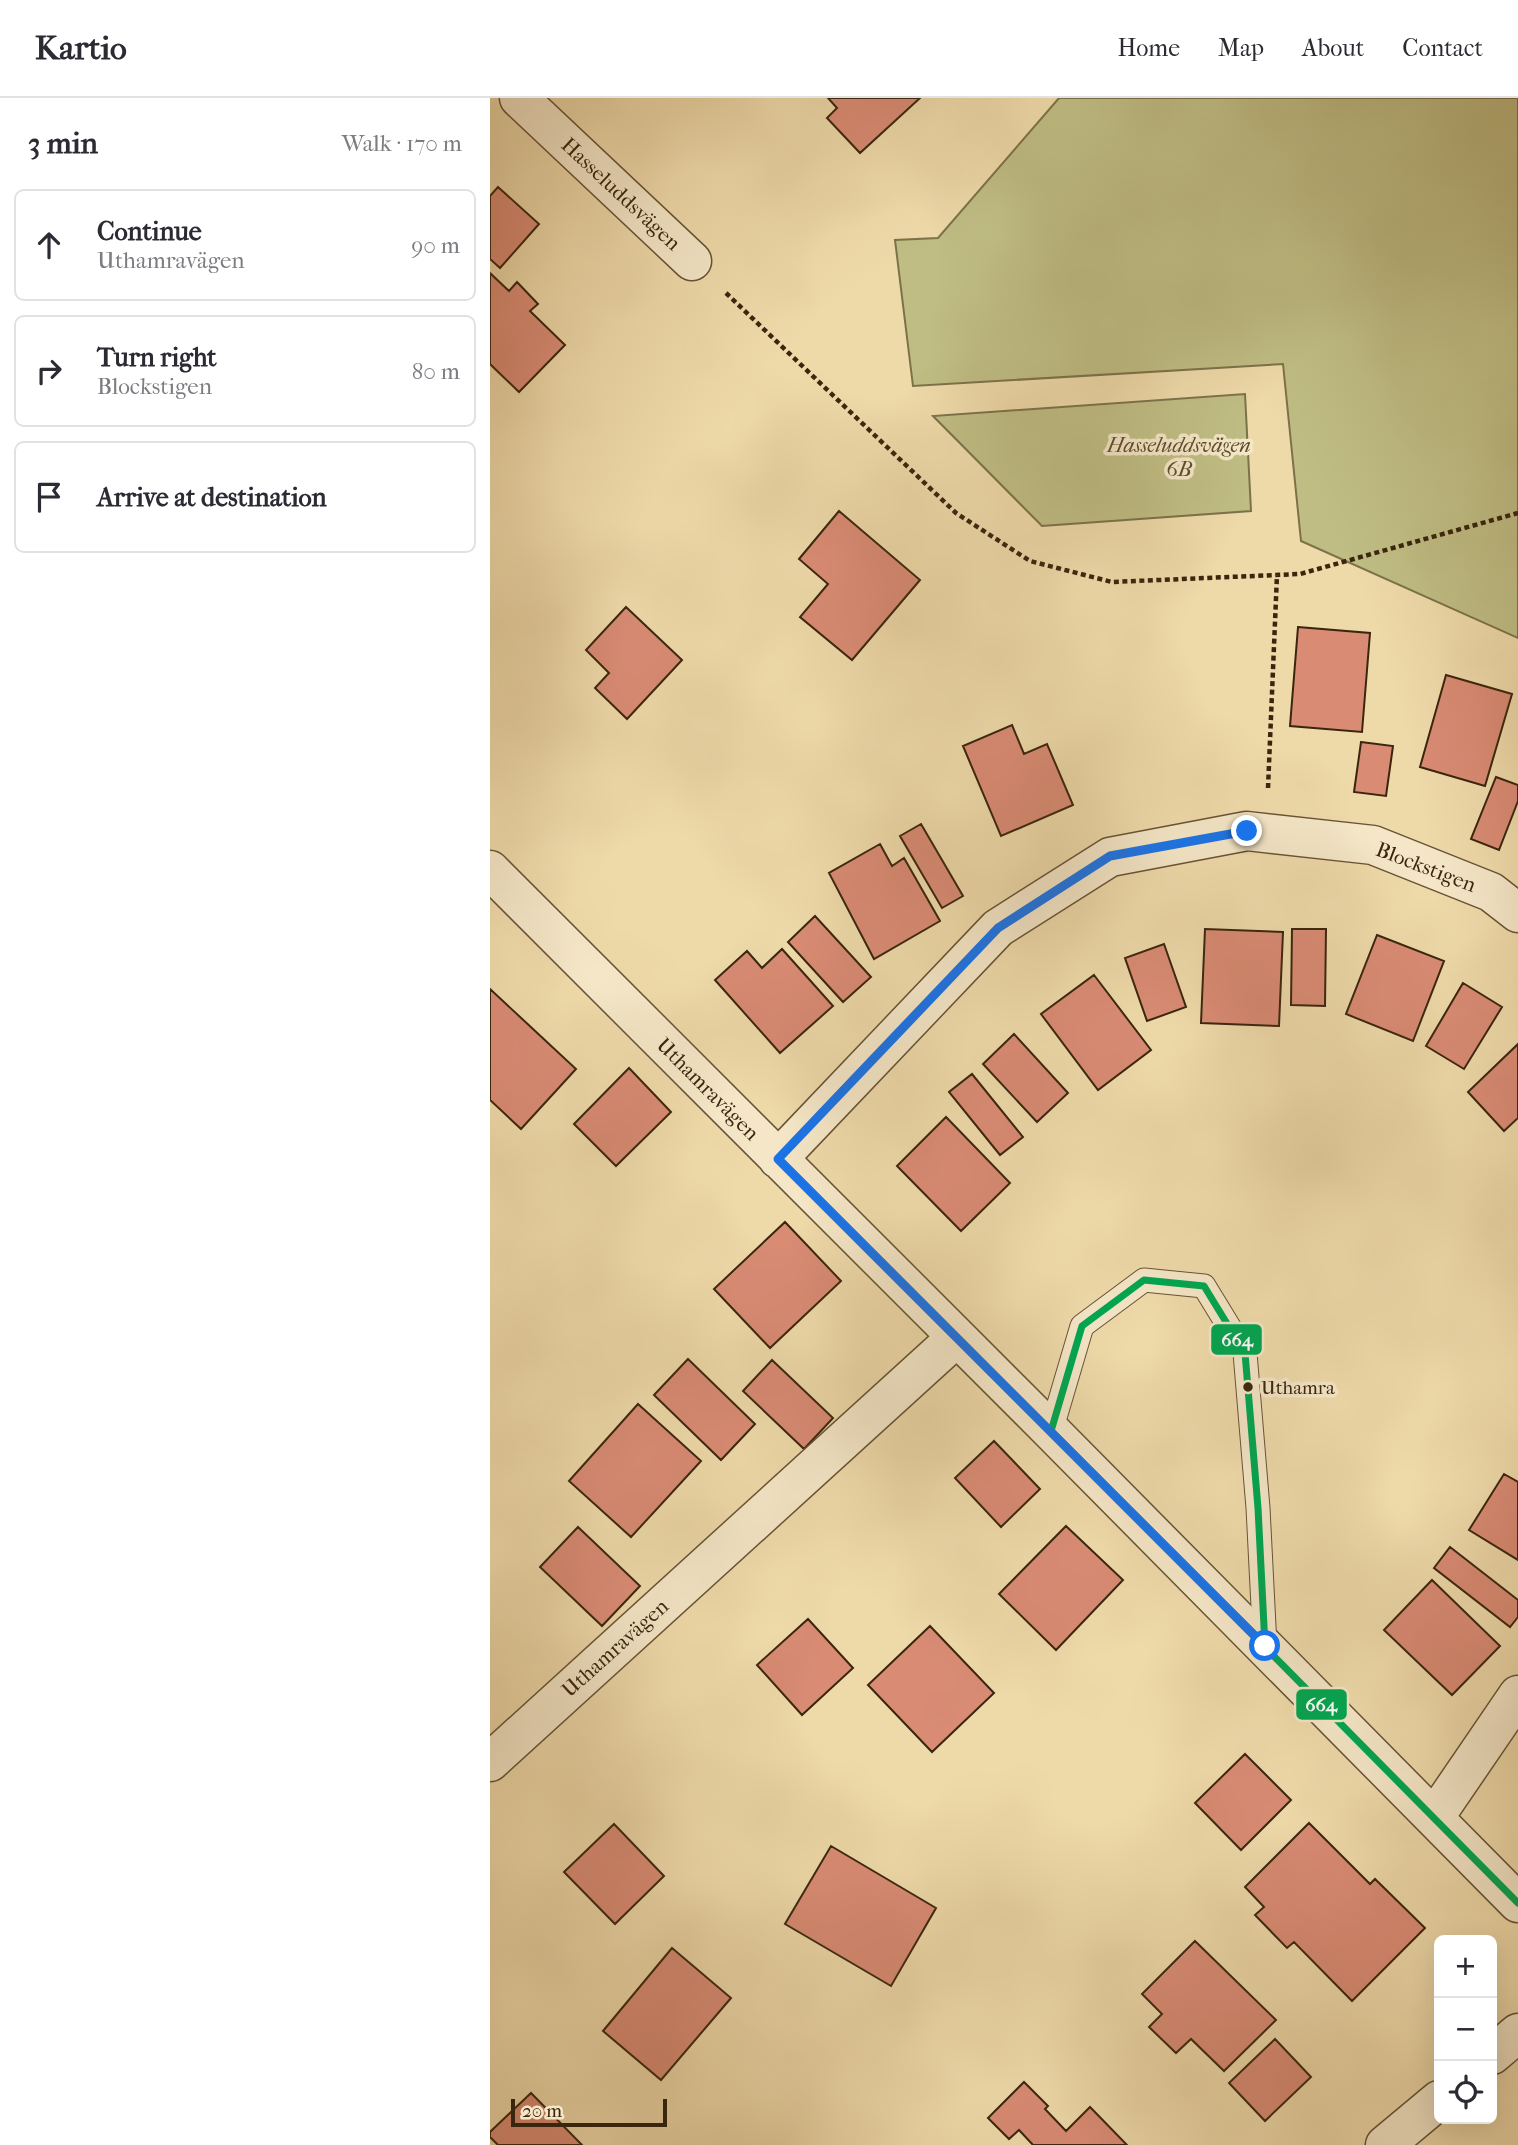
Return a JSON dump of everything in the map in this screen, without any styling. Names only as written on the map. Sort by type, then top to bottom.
[{"type":"street","name":"Hasseluddsvägen","points":[[519,98],[692,261]]},
{"type":"street","name":"Blockstigen","points":[[778,1159],[998,928],[1110,856],[1247,831],[1373,845],[1491,892],[1518,913]]},
{"type":"street","name":"Uthamravägen","points":[[490,870],[957,1336],[1518,1903]]},
{"type":"street","name":"Uthamravägen","points":[[490,1762],[957,1336]]},
{"type":"street","points":[[1434,1818],[1518,1695]]},
{"type":"street","points":[[1497,2051],[1518,2033]]},
{"type":"street","points":[[1385,2145],[1434,2104]]},
{"type":"lane","points":[[1051,1431],[1082,1326],[1144,1280],[1204,1286],[1245,1353],[1258,1507],[1265,1646]]},
{"type":"path","points":[[692,261],[956,513],[1030,561],[1112,582],[1300,574],[1518,513]]},
{"type":"path","points":[[1268,796],[1277,575]]},
{"type":"green space","points":[[1059,98],[1518,98],[1518,638],[1301,541],[1283,364],[913,386],[895,240],[938,238]]},
{"type":"green space","name":"Hasseluddsvägen 6B","points":[[1245,394],[1251,511],[1042,526],[933,416]]},
{"type":"building","points":[[828,98],[920,98],[860,153],[827,118],[837,108]]},
{"type":"building","points":[[498,187],[539,224],[500,268],[490,259],[490,196]]},
{"type":"building","points":[[490,273],[509,291],[517,282],[538,304],[530,311],[565,345],[519,392],[490,364]]},
{"type":"building","points":[[839,511],[920,580],[852,660],[800,617],[828,584],[799,559]]},
{"type":"building","points":[[626,607],[682,660],[627,719],[595,688],[609,673],[586,650]]},
{"type":"building","points":[[1298,627],[1370,633],[1362,732],[1290,726]]},
{"type":"building","points":[[1446,675],[1512,694],[1485,786],[1420,767]]},
{"type":"building","points":[[1012,725],[1024,754],[1047,744],[1073,805],[1001,836],[963,746]]},
{"type":"building","points":[[1361,742],[1393,746],[1386,796],[1354,792]]},
{"type":"building","points":[[1496,777],[1518,785],[1518,801],[1499,850],[1471,839]]},
{"type":"building","points":[[921,824],[963,896],[942,908],[900,836]]},
{"type":"building","points":[[880,844],[892,866],[904,858],[940,921],[874,959],[829,873]]},
{"type":"building","points":[[815,916],[871,977],[843,1002],[788,942]]},
{"type":"building","points":[[1205,929],[1283,932],[1279,1026],[1201,1023]]},
{"type":"building","points":[[1292,929],[1326,929],[1325,1006],[1291,1005]]},
{"type":"building","points":[[1377,935],[1444,961],[1413,1041],[1346,1014]]},
{"type":"building","points":[[1164,944],[1186,1007],[1147,1021],[1125,958]]},
{"type":"building","points":[[782,949],[833,1006],[780,1053],[715,980],[747,951],[762,968]]},
{"type":"building","points":[[1094,975],[1151,1050],[1098,1090],[1041,1014]]},
{"type":"building","points":[[1463,983],[1502,1007],[1464,1069],[1426,1046]]},
{"type":"building","points":[[490,989],[576,1069],[521,1129],[490,1100]]},
{"type":"building","points":[[1014,1034],[1068,1093],[1037,1122],[983,1064]]},
{"type":"building","points":[[1518,1044],[1518,1118],[1504,1131],[1468,1092]]},
{"type":"building","points":[[629,1068],[671,1112],[616,1166],[574,1124]]},
{"type":"building","points":[[972,1074],[1023,1137],[1000,1155],[949,1092]]},
{"type":"building","points":[[946,1117],[1010,1183],[961,1231],[897,1166]]},
{"type":"building","points":[[785,1222],[841,1281],[770,1348],[714,1289]]},
{"type":"building","points":[[688,1359],[755,1424],[721,1460],[654,1395]]},
{"type":"building","points":[[772,1360],[833,1418],[804,1449],[743,1391]]},
{"type":"building","points":[[638,1404],[701,1461],[631,1537],[569,1481]]},
{"type":"building","points":[[994,1441],[1040,1489],[1001,1527],[955,1478]]},
{"type":"building","points":[[1504,1474],[1518,1482],[1518,1560],[1469,1530]]},
{"type":"building","points":[[1066,1526],[1123,1580],[1056,1650],[999,1594]]},
{"type":"building","points":[[578,1527],[640,1586],[602,1626],[540,1567]]},
{"type":"building","points":[[1450,1547],[1518,1600],[1518,1617],[1510,1627],[1434,1568]]},
{"type":"building","points":[[1432,1580],[1500,1646],[1452,1695],[1384,1630]]},
{"type":"building","points":[[808,1619],[853,1668],[802,1715],[757,1665]]},
{"type":"building","points":[[930,1626],[994,1693],[932,1752],[868,1685]]},
{"type":"building","points":[[1245,1754],[1291,1800],[1241,1850],[1195,1803]]},
{"type":"building","points":[[1309,1823],[1370,1884],[1375,1879],[1425,1928],[1352,2001],[1294,1942],[1287,1948],[1255,1915],[1264,1907],[1245,1887]]},
{"type":"building","points":[[614,1824],[664,1876],[615,1924],[564,1872]]},
{"type":"building","points":[[831,1846],[936,1908],[891,1986],[785,1924]]},
{"type":"building","points":[[1195,1941],[1276,2020],[1224,2071],[1191,2039],[1176,2053],[1149,2027],[1162,2014],[1142,1994]]},
{"type":"building","points":[[672,1948],[731,1998],[661,2080],[603,2031]]},
{"type":"building","points":[[1275,2039],[1311,2077],[1265,2121],[1229,2083]]},
{"type":"building","points":[[1024,2082],[1048,2106],[1045,2109],[1066,2131],[1090,2107],[1127,2145],[1033,2145],[1019,2130],[1009,2139],[988,2118]]},
{"type":"building","points":[[531,2093],[582,2145],[498,2145],[490,2137],[490,2132]]},
{"type":"transit line","name":"664","points":[[1051,1431],[1082,1326],[1144,1280],[1204,1286],[1245,1353],[1258,1508],[1265,1646]]},
{"type":"transit line","name":"664","points":[[1051,1431],[1518,1903]]},
{"type":"place","name":"Uthamra","points":[[1248,1387]]},
{"type":"route","points":[[1247,831],[1110,856],[998,928],[778,1159],[1265,1646]]}]
